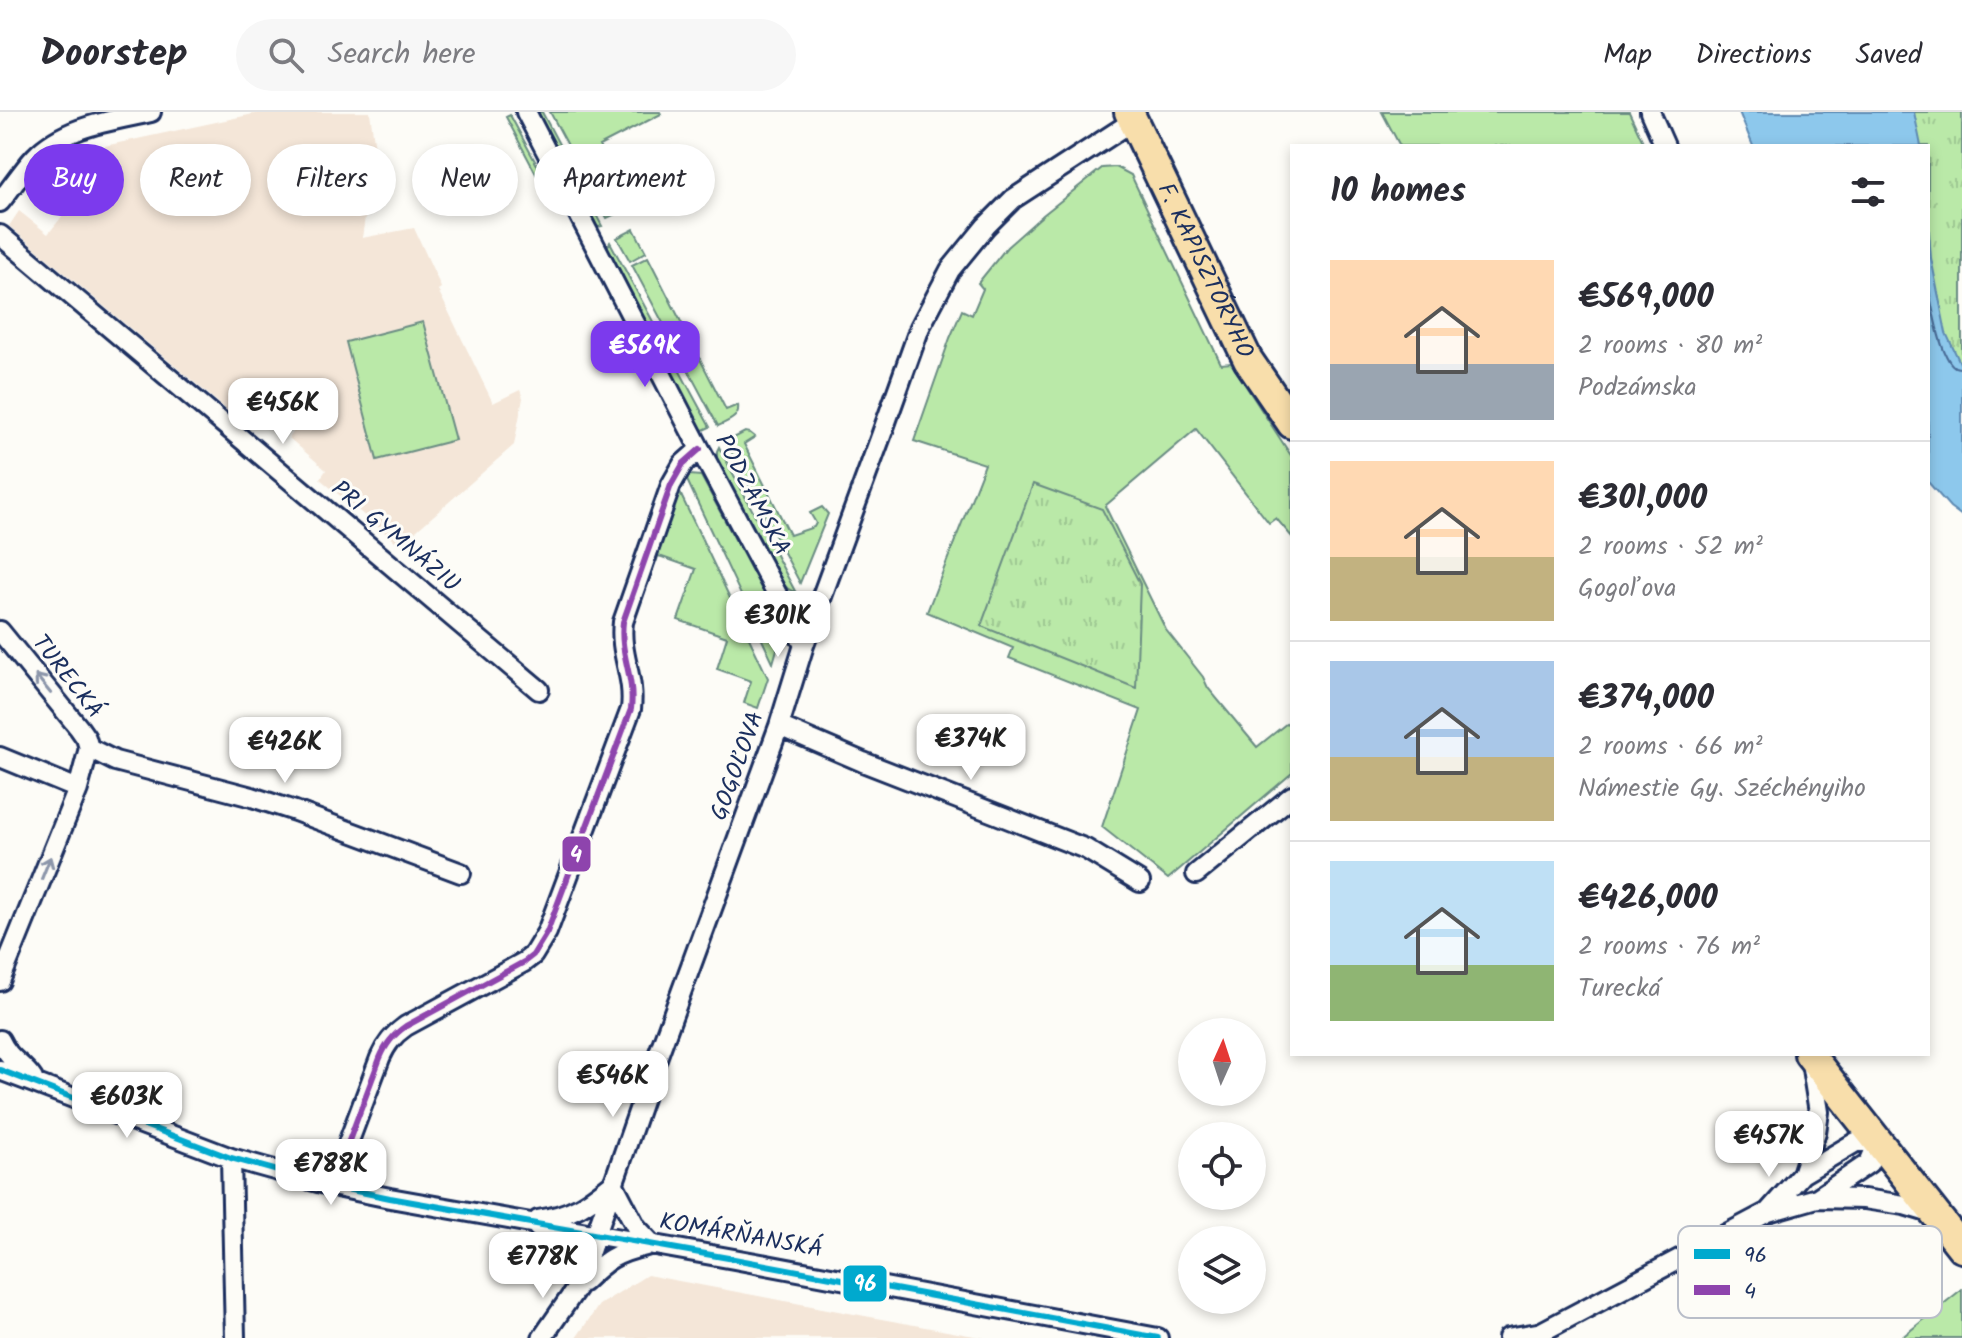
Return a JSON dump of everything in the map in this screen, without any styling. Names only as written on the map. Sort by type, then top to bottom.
[{"type":"main road","name":"F. KAPISZTÓRYHO","points":[[1131,116],[1248,360],[1290,421]]},
{"type":"main road","points":[[1811,1056],[1962,1248]]},
{"type":"street","points":[[0,202],[37,155],[60,138],[80,129],[151,112]]},
{"type":"street","name":"PODZÁMSKA","points":[[526,112],[804,645]]},
{"type":"street","points":[[1650,112],[1664,144]]},
{"type":"street","name":"GOGOĽOVA","points":[[578,1286],[653,1069],[779,726],[804,645],[920,327],[950,270],[1013,199],[1131,116]]},
{"type":"street","name":"PRI GYMNÁZIU","points":[[0,235],[539,690]]},
{"type":"street","points":[[332,1186],[380,1058],[393,1035],[524,962],[533,955],[547,932],[631,709],[633,687],[623,651],[623,622],[671,485],[683,464],[700,449]]},
{"type":"street","name":"TURECKÁ","points":[[0,631],[79,728],[89,748],[115,761],[295,811],[461,873]]},
{"type":"street","points":[[779,726],[1086,849],[1140,882]]},
{"type":"street","points":[[0,981],[8,937],[78,789],[89,748]]},
{"type":"street","points":[[0,757],[78,789]]},
{"type":"street","points":[[1196,874],[1290,798]]},
{"type":"street","points":[[0,1040],[9,1056],[31,1074],[37,1085]]},
{"type":"street","points":[[1802,1174],[1819,1112],[1810,1056]]},
{"type":"street","name":"KOMÁRŇANSKÁ","points":[[0,1070],[231,1158],[332,1186],[1158,1338]]},
{"type":"street","points":[[0,1085],[20,1082],[37,1085]]},
{"type":"street","points":[[1768,1212],[1802,1174],[1856,1142],[1878,1142],[1869,1163],[1817,1198]]},
{"type":"street","points":[[231,1158],[235,1338]]},
{"type":"street","points":[[529,1222],[556,1217],[585,1206],[613,1183],[636,1227],[653,1245]]},
{"type":"street","points":[[1741,1226],[1768,1212],[1817,1198],[1864,1199],[1904,1205],[1934,1214]]},
{"type":"street","points":[[529,1222],[557,1240],[578,1286]]},
{"type":"street","points":[[542,1338],[578,1286],[601,1264],[621,1252],[653,1245]]},
{"type":"street","points":[[1508,1338],[1534,1335],[1678,1259]]},
{"type":"shaded area","points":[[370,112],[374,144],[267,144],[267,216],[365,216],[362,238],[414,228],[440,285],[438,290],[493,403],[520,390],[523,398],[514,445],[400,545],[320,479],[326,470],[289,438],[294,431],[263,405],[245,425],[9,226],[19,211],[48,234],[62,216],[124,216],[124,144],[114,144],[258,113]]},
{"type":"shaded area","points":[[647,1275],[985,1338],[576,1338],[599,1305]]},
{"type":"green space","points":[[533,112],[542,112],[559,144],[550,144]]},
{"type":"green space","points":[[550,112],[661,114],[603,144],[567,144]]},
{"type":"green space","points":[[1382,112],[1629,112],[1644,144],[1399,144]]},
{"type":"green space","points":[[1799,112],[1962,112],[1962,398],[1930,332],[1930,144],[1819,144]]},
{"type":"green space","points":[[510,115],[534,159],[534,170],[506,117]]},
{"type":"green space","points":[[1116,167],[1131,175],[1221,364],[1231,363],[1290,454],[1290,535],[1276,518],[1269,523],[1196,429],[1105,506],[1166,630],[1203,677],[1208,688],[1257,747],[1290,721],[1290,775],[1168,879],[1102,827],[1141,710],[1009,658],[1013,648],[927,612],[985,464],[914,441],[950,338],[962,310],[972,315],[983,289],[978,283],[1007,247],[1102,168]]},
{"type":"green space","points":[[587,216],[597,216],[602,226],[592,225]]},
{"type":"green space","points":[[634,229],[646,252],[630,261],[617,238]]},
{"type":"green space","points":[[610,242],[710,427],[701,431],[606,249]]},
{"type":"green space","points":[[648,257],[726,410],[738,405],[735,416],[718,426],[632,265]]},
{"type":"green space","points":[[423,322],[455,440],[377,460],[346,342]]},
{"type":"green space","points":[[745,432],[755,437],[744,444],[790,535],[814,527],[816,523],[810,513],[822,507],[828,514],[800,583],[726,442]]},
{"type":"green space","points":[[719,447],[796,593],[780,580],[717,462]]},
{"type":"green space","points":[[690,475],[701,476],[783,629],[773,663],[686,478]]},
{"type":"green space","points":[[1033,484],[1102,509],[1140,584],[1136,688],[981,626]]},
{"type":"green space","points":[[672,490],[679,491],[768,678],[758,708],[744,703],[751,681],[717,669],[727,637],[678,620],[696,569],[658,556],[657,560],[653,556]]},
{"type":"green space","points":[[1962,1289],[1962,1338],[1901,1338],[1926,1318],[1942,1318],[1942,1305]]},
{"type":"water","points":[[1739,112],[1914,112],[1921,144],[1752,144]]},
{"type":"water","points":[[1930,245],[1946,333],[1962,367],[1962,516],[1930,484]]},
{"type":"transit line","name":"4","points":[[332,1186],[380,1058],[390,1040],[406,1026],[524,962],[533,955],[547,932],[631,709],[623,622],[671,485],[683,464],[700,449]]},
{"type":"transit line","name":"96","points":[[0,1070],[231,1158],[332,1186],[1158,1338]]}]
